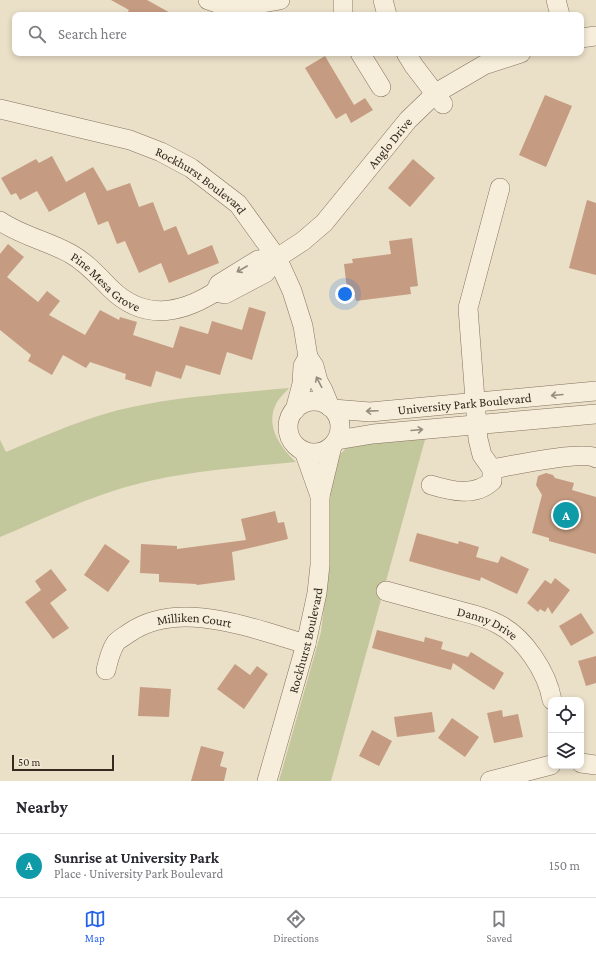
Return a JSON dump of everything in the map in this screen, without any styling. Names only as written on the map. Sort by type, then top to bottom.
[{"type":"street","points":[[208,0],[232,8],[280,0]]},
{"type":"street","points":[[343,0],[343,12]]},
{"type":"street","points":[[384,0],[386,12]]},
{"type":"street","points":[[556,0],[559,12]]},
{"type":"street","points":[[584,38],[596,36]]},
{"type":"street","points":[[362,56],[381,87]]},
{"type":"street","points":[[408,56],[440,98]]},
{"type":"street","name":"Anglo Drive","points":[[277,258],[304,241],[324,224],[408,120],[484,65],[512,56]]},
{"type":"street","name":"Rockhurst Boulevard","points":[[0,109],[130,140],[161,152],[191,168],[238,204],[277,258],[292,291],[304,326],[308,357],[314,366],[318,381],[324,390],[331,408]]},
{"type":"street","points":[[430,485],[446,490],[465,492],[480,489],[492,481],[492,469],[482,455],[476,425],[468,308],[500,188]]},
{"type":"street","name":"Pine Mesa Grove","points":[[0,221],[12,229],[72,255],[87,265],[123,298],[138,306],[150,309],[175,310],[190,306],[215,292],[219,284],[258,260],[277,258]]},
{"type":"street","name":"Rockhurst Boulevard","points":[[295,410],[302,384],[303,366],[308,357]]},
{"type":"street","name":"University Park Boulevard","points":[[331,408],[370,412],[596,391]]},
{"type":"street","points":[[310,402],[318,402],[331,408],[340,424],[334,443],[316,453],[304,451],[293,443],[289,435],[288,426],[290,417],[295,410],[310,402]]},
{"type":"street","name":"University Park Boulevard","points":[[334,443],[373,434],[596,414]]},
{"type":"street","name":"Rockhurst Boulevard","points":[[267,781],[306,644],[316,600],[320,565],[320,496],[334,443]]},
{"type":"street","name":"Rockhurst Boulevard","points":[[304,451],[320,496]]},
{"type":"street","points":[[492,469],[575,456],[593,456],[596,458]]},
{"type":"street","name":"Danny Drive","points":[[386,591],[480,616],[500,625],[530,651],[551,691],[552,697]]},
{"type":"street","name":"Milliken Court","points":[[106,670],[115,643],[137,628],[171,617],[211,619],[306,644]]},
{"type":"street","points":[[584,763],[596,765]]},
{"type":"street","points":[[490,781],[548,766]]},
{"type":"green space","points":[[289,388],[277,402],[273,411],[272,419],[276,435],[284,450],[296,462],[199,472],[127,487],[65,509],[0,537],[0,440],[6,452],[100,415],[132,407],[190,397]]},
{"type":"green space","points":[[426,436],[331,781],[279,781],[321,632],[330,557],[329,478],[332,463],[350,444]]},
{"type":"building","points":[[111,0],[147,0],[169,12],[128,12],[129,10]]},
{"type":"building","points":[[325,56],[354,105],[365,98],[373,110],[351,123],[346,113],[336,119],[305,68]]},
{"type":"building","points":[[545,95],[572,106],[546,167],[519,155]]},
{"type":"building","points":[[52,156],[66,182],[93,167],[107,191],[130,183],[139,207],[153,202],[164,231],[176,226],[188,255],[212,245],[219,263],[169,283],[161,263],[139,273],[125,241],[117,244],[108,221],[98,225],[85,192],[49,212],[37,191],[20,200],[16,193],[11,195],[1,178],[36,159],[39,163]]},
{"type":"building","points":[[413,159],[435,178],[410,207],[388,188]]},
{"type":"building","points":[[587,200],[596,203],[596,275],[569,268]]},
{"type":"building","points":[[412,238],[418,286],[410,287],[411,294],[356,301],[355,296],[348,297],[344,264],[353,263],[352,259],[391,254],[389,241]]},
{"type":"building","points":[[8,244],[24,257],[7,277],[38,302],[47,291],[60,301],[49,315],[85,335],[100,310],[119,320],[120,317],[137,322],[133,335],[173,348],[180,326],[208,334],[212,321],[242,330],[249,307],[266,312],[252,360],[227,352],[220,375],[186,365],[181,379],[156,371],[151,387],[125,379],[126,374],[90,362],[86,368],[63,355],[52,375],[28,361],[31,355],[0,330],[0,254]]},
{"type":"building","points":[[546,473],[553,475],[555,478],[574,483],[572,490],[596,497],[596,554],[549,541],[549,538],[532,533],[542,495],[536,485],[538,476]]},
{"type":"building","points":[[275,511],[278,523],[284,522],[288,539],[232,552],[235,580],[197,585],[159,582],[159,574],[140,573],[141,544],[177,546],[177,549],[246,540],[241,519]]},
{"type":"building","points":[[417,533],[458,544],[459,541],[479,547],[476,557],[498,563],[501,556],[529,569],[517,594],[481,577],[480,581],[409,561]]},
{"type":"building","points":[[105,544],[130,561],[108,592],[84,575]]},
{"type":"building","points":[[51,569],[67,590],[50,603],[69,628],[53,639],[25,602],[41,590],[35,581]]},
{"type":"building","points":[[555,578],[570,590],[552,614],[548,607],[545,612],[540,609],[538,612],[527,603],[545,580],[551,584]]},
{"type":"building","points":[[581,613],[594,633],[571,646],[559,626]]},
{"type":"building","points":[[377,630],[424,642],[425,637],[443,642],[441,649],[468,657],[471,652],[504,673],[494,690],[453,663],[451,670],[372,648]]},
{"type":"building","points":[[596,656],[596,683],[586,686],[578,661]]},
{"type":"building","points":[[235,664],[250,675],[257,666],[268,674],[244,709],[217,689]]},
{"type":"building","points":[[140,687],[171,689],[169,717],[138,716]]},
{"type":"building","points":[[502,710],[503,717],[518,714],[523,737],[494,743],[487,713]]},
{"type":"building","points":[[432,712],[435,732],[397,737],[394,717]]},
{"type":"building","points":[[452,718],[479,737],[465,757],[438,738]]},
{"type":"building","points":[[372,730],[392,741],[379,766],[359,756]]},
{"type":"building","points":[[201,746],[224,752],[220,766],[227,768],[224,781],[191,781]]},
{"type":"place","name":"Sunrise at University Park","points":[[566,515]]}]
